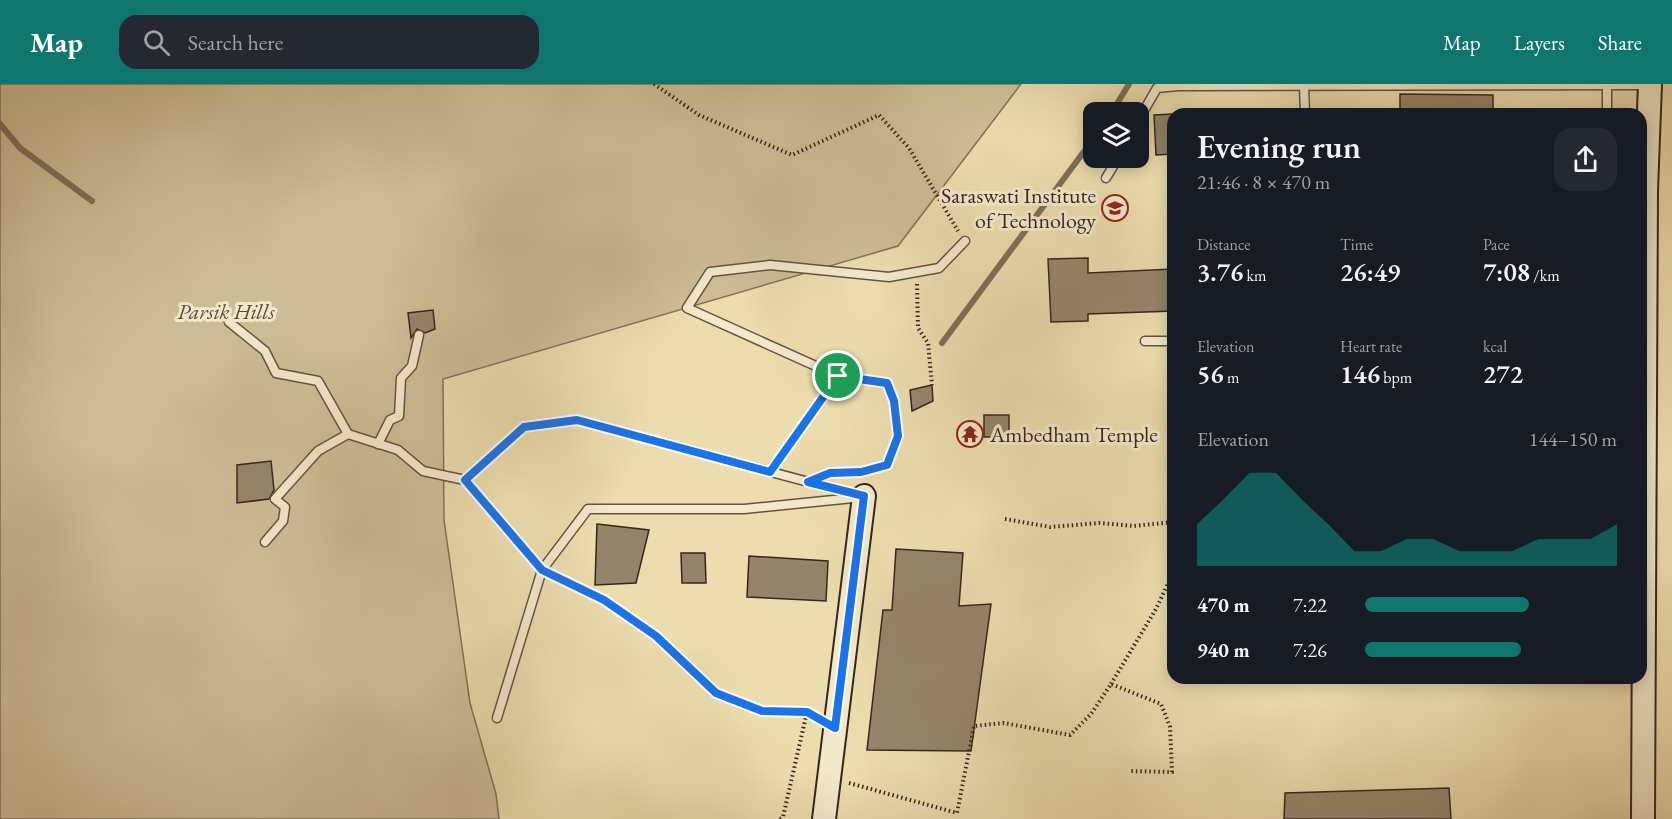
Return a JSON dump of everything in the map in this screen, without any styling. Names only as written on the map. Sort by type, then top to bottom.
[{"type":"street","points":[[1647,190],[1650,85]]},
{"type":"street","points":[[824,819],[864,496]]},
{"type":"street","points":[[1643,684],[1643,819]]},
{"type":"lane","points":[[1149,102],[1157,88],[1178,86],[1650,85]]},
{"type":"lane","points":[[1304,86],[1305,108]]},
{"type":"lane","points":[[1607,86],[1607,108]]},
{"type":"lane","points":[[1106,178],[1112,168]]},
{"type":"lane","points":[[770,472],[838,376],[687,308],[711,272],[770,265],[889,277],[939,268],[965,241]]},
{"type":"lane","points":[[229,322],[265,351],[276,373],[318,381],[348,434],[398,450],[423,471],[465,480],[542,570]]},
{"type":"lane","points":[[378,444],[390,420],[399,416],[401,378],[412,366],[419,335]]},
{"type":"lane","points":[[1144,341],[1167,341]]},
{"type":"lane","points":[[465,480],[524,427],[577,420],[864,496]]},
{"type":"lane","points":[[265,542],[283,521],[285,507],[275,499],[318,451],[348,434]]},
{"type":"lane","points":[[497,718],[542,570],[588,509],[744,509],[864,496]]},
{"type":"path","points":[[654,84],[699,115],[792,155],[879,116],[909,148],[965,241]]},
{"type":"path","points":[[918,272],[918,328],[928,343],[932,385]]},
{"type":"path","points":[[808,482],[830,473],[861,472],[887,465],[898,436],[894,401],[887,383],[838,376]]},
{"type":"path","points":[[1005,519],[1050,527],[1100,523],[1134,526],[1167,523]]},
{"type":"path","points":[[542,570],[604,600],[656,636],[716,693],[762,711],[807,712],[835,728]]},
{"type":"path","points":[[829,777],[957,813],[974,726],[1004,723],[1070,735],[1091,714],[1111,684],[1156,609],[1167,586]]},
{"type":"path","points":[[1111,684],[1161,704],[1170,727],[1172,772],[1129,771]]},
{"type":"path","points":[[780,819],[783,817],[807,712]]},
{"type":"green space","name":"Parsik Hills","points":[[0,84],[1021,84],[898,246],[443,379],[444,520],[470,703],[496,794],[499,819],[0,819]]},
{"type":"building","points":[[1400,94],[1493,95],[1493,108],[1400,108]]},
{"type":"building","points":[[1167,114],[1167,154],[1156,155],[1154,115]]},
{"type":"building","points":[[1088,258],[1088,273],[1167,269],[1167,311],[1088,314],[1088,321],[1051,322],[1048,259]]},
{"type":"building","points":[[433,310],[435,329],[425,333],[417,329],[411,338],[408,313]]},
{"type":"building","points":[[932,385],[933,401],[912,411],[910,390]]},
{"type":"building","points":[[984,415],[1009,415],[1009,437],[984,437]]},
{"type":"building","points":[[271,461],[274,490],[269,499],[237,503],[237,465]]},
{"type":"building","points":[[597,524],[649,530],[636,583],[595,585]]},
{"type":"building","points":[[896,549],[963,553],[959,606],[991,604],[971,751],[867,750],[883,610],[892,610]]},
{"type":"building","points":[[681,553],[705,553],[706,583],[682,583]]},
{"type":"building","points":[[749,556],[828,561],[826,601],[747,597]]},
{"type":"building","points":[[1449,788],[1451,819],[1284,819],[1285,793]]},
{"type":"waterway","points":[[1118,102],[1129,84]]},
{"type":"waterway","points":[[0,124],[20,148],[92,201]]},
{"type":"waterway","points":[[942,343],[1083,153]]},
{"type":"place","name":"Saraswati Institute of Technology","points":[[1115,208]]},
{"type":"place","name":"Ambedham Temple","points":[[970,434]]},
{"type":"route","points":[[838,376],[887,383],[894,401],[898,436],[887,465],[861,472],[830,473],[808,482],[864,496],[835,728],[807,712],[762,711],[716,693],[656,636],[604,600],[542,570],[465,480],[524,427],[577,420],[770,472],[808,415],[838,376]]}]
